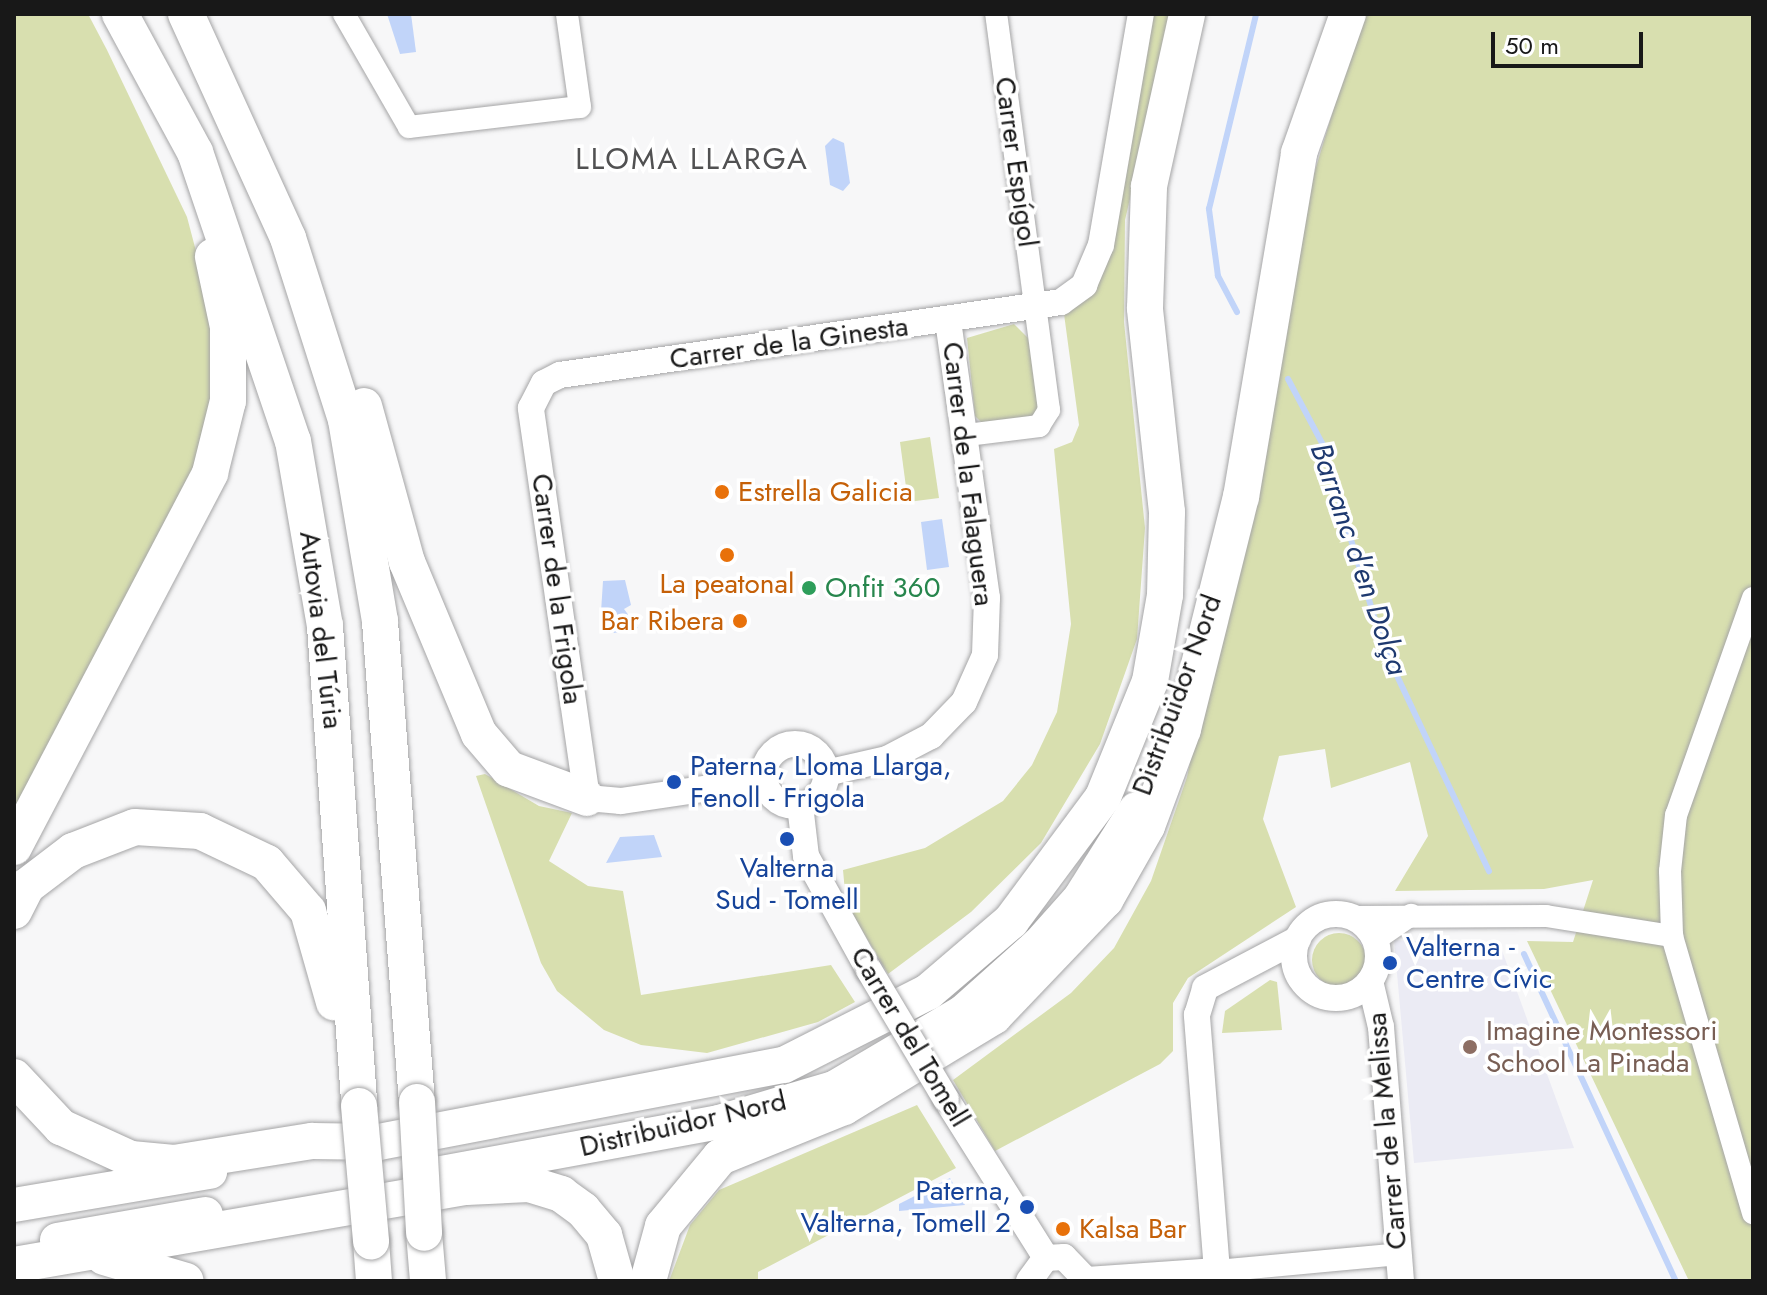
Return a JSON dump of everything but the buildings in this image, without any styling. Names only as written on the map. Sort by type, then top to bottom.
[{"type":"highway","name":"Autovia del Túria","points":[[120,14],[195,152],[293,441],[323,610],[374,1281]]},
{"type":"highway","name":"Autovia del Túria","points":[[186,14],[256,162],[314,310],[346,420],[380,622],[428,1281]]},
{"type":"highway","name":"Distribuïdor Nord","points":[[379,1142],[784,1065],[928,992],[1011,921],[1070,850],[1129,740],[1150,681],[1165,595],[1167,512],[1145,308],[1149,186],[1187,14]]},
{"type":"highway","name":"Distribuïdor Nord","points":[[1200,645],[1241,497],[1299,153],[1348,14]]},
{"type":"highway","points":[[14,847],[210,473],[228,401],[228,327],[195,204],[195,152]]},
{"type":"highway","points":[[314,310],[348,351],[407,562],[479,734],[509,769],[587,798]]},
{"type":"highway","points":[[648,1281],[663,1226],[720,1157],[844,1107],[917,1068],[994,1016],[1105,900],[1167,778],[1200,645]]},
{"type":"highway","points":[[14,911],[27,886],[73,851],[135,827],[200,831],[236,844],[267,863],[308,911],[359,1106]]},
{"type":"highway","points":[[14,1077],[61,1127],[131,1159],[174,1163],[312,1141],[379,1142]]},
{"type":"highway","points":[[14,1265],[466,1187],[529,1184],[561,1194],[583,1210],[604,1235],[617,1281]]},
{"type":"highway","points":[[74,1254],[143,1263],[186,1281]]},
{"type":"main road","name":"Distribuïdor Nord","points":[[14,1249],[719,1122],[834,1088],[963,1012],[1080,898],[1154,773],[1200,645]]},
{"type":"main road","name":"Distribuïdor Nord","points":[[14,1205],[379,1142]]},
{"type":"street","points":[[344,14],[409,127],[580,107],[567,14]]},
{"type":"street","name":"Carrer Espígol","points":[[967,435],[1039,426],[1049,410],[996,14]]},
{"type":"street","name":"Carrer de la Ginesta","points":[[544,383],[1035,310],[1084,285],[1101,245],[1141,14]]},
{"type":"street","name":"Carrer de la Falaguera","points":[[826,773],[887,759],[931,736],[964,702],[985,655],[987,598],[967,435],[948,321]]},
{"type":"street","name":"Carrer de la Frigola","points":[[544,383],[531,408],[587,798]]},
{"type":"street","points":[[1753,598],[1676,815],[1672,936],[1753,1213]]},
{"type":"street","points":[[788,744],[818,754],[826,773],[819,794],[800,805],[779,801],[764,780],[771,755],[788,744]]},
{"type":"street","points":[[587,798],[621,801],[764,780]]},
{"type":"street","name":"Carrer del Tomell","points":[[800,805],[806,856],[946,1099],[1046,1258]]},
{"type":"street","points":[[1217,1271],[1197,1015],[1205,988],[1298,939],[1326,915],[1546,916],[1672,936]]},
{"type":"street","points":[[1375,940],[1412,915]]},
{"type":"street","points":[[1298,939],[1295,966],[1321,995],[1348,996],[1370,981],[1378,961],[1375,940],[1351,917]]},
{"type":"street","name":"Carrer de la Melissa","points":[[1370,981],[1381,1027],[1401,1281]]},
{"type":"street","points":[[1029,1281],[1046,1258],[1079,1265],[1087,1281],[1399,1254]]},
{"type":"shaded area","name":"Imagine Montessori School La Pinada","points":[[1394,940],[1500,945],[1574,1148],[1414,1163]]},
{"type":"green space","points":[[14,14],[88,14],[107,50],[187,217],[216,327],[218,402],[193,477],[14,819]]},
{"type":"green space","points":[[1154,14],[1173,14],[1125,220],[1124,322],[1145,528],[1137,639],[1100,744],[1041,843],[971,912],[888,974],[846,903],[843,870],[925,848],[1003,801],[1032,765],[1057,712],[1071,624],[1054,449],[1072,442],[1079,425],[1064,314],[1082,297]]},
{"type":"green space","points":[[1362,14],[1753,14],[1753,1281],[1689,1281],[1527,941],[1573,942],[1593,880],[1544,889],[1395,891],[1428,836],[1410,762],[1331,788],[1325,749],[1279,756],[1263,819],[1296,907],[1188,978],[1173,1003],[1173,1051],[1160,1064],[995,1151],[953,1080],[1071,993],[1114,948],[1151,881],[1187,777],[1314,174]]},
{"type":"green space","points":[[1014,324],[1031,341],[1040,404],[1034,417],[983,424],[975,416],[967,338]]},
{"type":"green space","points":[[930,437],[939,498],[908,502],[900,442]]},
{"type":"green space","points":[[485,774],[539,806],[572,813],[549,861],[588,886],[623,891],[641,995],[831,965],[855,1002],[818,1022],[707,1053],[641,1045],[604,1030],[557,991],[541,963],[476,776]]},
{"type":"green space","points":[[1339,933],[1358,941],[1366,960],[1358,979],[1339,987],[1320,979],[1312,960],[1320,941]]},
{"type":"green space","points":[[1270,980],[1277,982],[1282,1030],[1222,1033],[1225,1011]]},
{"type":"green space","points":[[917,1105],[956,1168],[758,1272],[758,1281],[669,1281],[690,1225],[719,1190]]},
{"type":"water","points":[[387,14],[411,14],[416,52],[400,54]]},
{"type":"water","points":[[833,138],[844,143],[850,183],[843,191],[830,185],[825,146]]},
{"type":"water","points":[[942,519],[949,567],[927,570],[921,522]]},
{"type":"water","points":[[625,580],[631,605],[624,609],[638,628],[614,633],[601,612],[603,581]]},
{"type":"water","points":[[654,835],[662,857],[606,863],[620,837]]},
{"type":"water","points":[[950,1178],[965,1205],[899,1211],[899,1204]]},
{"type":"waterway","name":"Barranc d'en Dolça","points":[[1237,312],[1218,276],[1209,209],[1256,14]]},
{"type":"waterway","name":"Barranc d'en Dolça","points":[[1288,379],[1322,443],[1383,646],[1489,871]]},
{"type":"waterway","name":"Barranc d'en Dolça","points":[[1524,954],[1676,1281]]},
{"type":"place","name":"Estrella Galicia","points":[[722,492]]},
{"type":"place","name":"La peatonal","points":[[727,555]]},
{"type":"place","name":"Onfit 360","points":[[809,588]]},
{"type":"place","name":"Bar Ribera","points":[[740,621]]},
{"type":"place","name":"Paterna, Lloma Llarga, Fenoll - Frigola","points":[[674,782]]},
{"type":"place","name":"Valterna Sud - Tomell","points":[[787,839]]},
{"type":"place","name":"Valterna - Centre Cívic","points":[[1390,963]]},
{"type":"place","name":"Imagine Montessori School La Pinada","points":[[1470,1047]]},
{"type":"place","name":"Paterna, Valterna, Tomell 2","points":[[1027,1207]]},
{"type":"place","name":"Kalsa Bar","points":[[1063,1229]]},
{"type":"district","name":"LLOMA LLARGA","points":[[692,159]]}]
